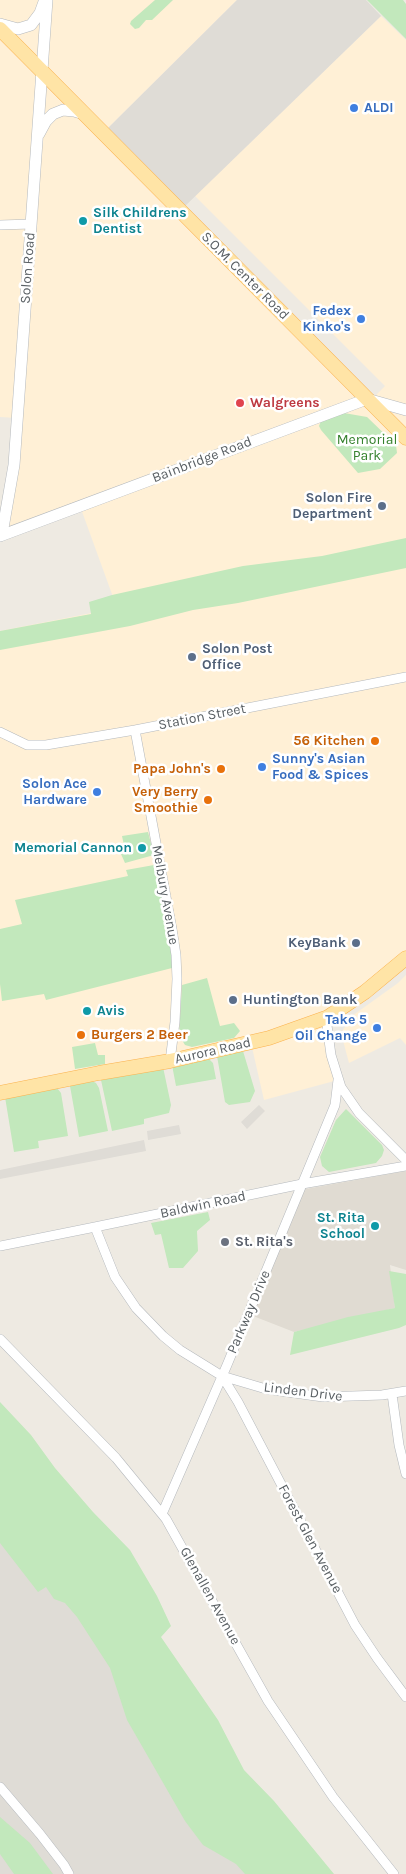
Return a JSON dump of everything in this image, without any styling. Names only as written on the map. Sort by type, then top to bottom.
[{"type":"main road","name":"S.O.M. Center Road","points":[[0,29],[406,438]]},
{"type":"main road","name":"Aurora Road","points":[[0,1093],[170,1061],[262,1040],[326,1018],[365,992],[406,958]]},
{"type":"street","points":[[0,24],[18,29],[31,25],[40,13],[46,0]]},
{"type":"street","name":"Solon Road","points":[[0,536],[14,465],[46,0]]},
{"type":"street","points":[[37,138],[46,121],[54,114],[63,110],[84,114]]},
{"type":"street","points":[[0,225],[31,224]]},
{"type":"street","points":[[367,399],[406,410]]},
{"type":"street","name":"Bainbridge Road","points":[[0,536],[367,399]]},
{"type":"street","name":"Station Street","points":[[0,732],[27,745],[36,746],[135,730],[406,677]]},
{"type":"street","name":"Melbury Avenue","points":[[135,730],[176,955],[175,1022],[170,1061]]},
{"type":"street","points":[[326,1018],[331,1055],[338,1080],[359,1113],[406,1160]]},
{"type":"street","name":"Parkway Drive","points":[[162,1514],[335,1105],[338,1080]]},
{"type":"street","name":"Baldwin Road","points":[[0,1246],[96,1228],[302,1184],[406,1166]]},
{"type":"street","name":"Linden Drive","points":[[96,1228],[115,1277],[136,1308],[163,1336],[180,1350],[222,1376],[266,1389],[323,1397],[348,1398],[406,1391]]},
{"type":"street","name":"Glenallen Avenue","points":[[0,1339],[116,1458],[162,1514],[268,1701],[333,1797],[394,1874]]},
{"type":"street","name":"Forest Glen Avenue","points":[[222,1376],[239,1404],[355,1625],[406,1697]]},
{"type":"street","points":[[392,1394],[399,1445],[406,1474]]},
{"type":"street","points":[[0,1787],[64,1864],[69,1874]]},
{"type":"shaded area","points":[[0,0],[237,0],[103,133],[370,401],[385,386],[195,196],[381,16],[406,40],[406,958],[326,1018],[338,1080],[264,1100],[251,1043],[0,1093],[0,631],[117,608],[80,506],[0,536],[17,418],[0,417]]},
{"type":"shaded area","points":[[237,0],[366,0],[381,16],[180,211],[103,133]]},
{"type":"shaded area","points":[[406,975],[406,1045],[400,1038],[349,1063],[341,1033],[352,1016],[398,983]]},
{"type":"shaded area","points":[[259,1105],[265,1111],[247,1129],[241,1122]]},
{"type":"shaded area","points":[[179,1125],[181,1134],[148,1140],[147,1131]]},
{"type":"shaded area","points":[[144,1140],[146,1151],[0,1179],[0,1170]]},
{"type":"shaded area","points":[[406,1171],[406,1270],[390,1265],[395,1308],[294,1332],[248,1314],[300,1190]]},
{"type":"shaded area","points":[[0,1499],[253,1874],[0,1874]]},
{"type":"green space","points":[[155,0],[173,0],[152,20],[146,20],[139,28],[135,29],[130,24],[131,21]]},
{"type":"green space","points":[[367,0],[403,0],[406,4],[406,39]]},
{"type":"green space","name":"Memorial Park","points":[[344,413],[367,417],[396,445],[397,453],[380,469],[358,473],[321,430],[319,426],[321,421]]},
{"type":"green space","points":[[406,538],[406,568],[238,603],[193,610],[130,626],[0,650],[0,631],[91,614],[89,602],[112,595],[243,566],[322,556]]},
{"type":"green space","points":[[148,832],[154,855],[125,863],[121,854],[125,850],[122,836]]},
{"type":"green space","points":[[154,865],[176,967],[46,1000],[44,994],[2,1001],[0,984],[0,929],[22,924],[15,900],[128,876],[126,870]]},
{"type":"green space","points":[[207,978],[220,1026],[234,1023],[240,1031],[234,1038],[192,1047],[185,1045],[179,1035],[182,985]]},
{"type":"green space","points":[[95,1043],[98,1055],[105,1055],[105,1064],[75,1069],[72,1047]]},
{"type":"green space","points":[[243,1051],[255,1091],[250,1102],[229,1105],[225,1102],[217,1056]]},
{"type":"green space","points":[[208,1058],[213,1063],[216,1079],[176,1086],[172,1065]]},
{"type":"green space","points":[[163,1067],[171,1105],[169,1113],[144,1119],[144,1124],[112,1131],[101,1080]]},
{"type":"green space","points":[[92,1081],[99,1088],[108,1131],[79,1137],[70,1086]]},
{"type":"green space","points":[[57,1088],[61,1093],[68,1136],[38,1141],[39,1148],[14,1152],[5,1097]]},
{"type":"green space","points":[[346,1109],[382,1145],[384,1150],[376,1163],[329,1172],[322,1166],[320,1157],[336,1120]]},
{"type":"green space","points":[[208,1212],[210,1220],[197,1231],[198,1251],[183,1268],[169,1268],[161,1234],[155,1235],[151,1223]]},
{"type":"green space","points":[[389,1271],[406,1274],[406,1325],[290,1355],[294,1332],[348,1317],[395,1308]]},
{"type":"green space","points":[[0,1402],[31,1435],[55,1468],[93,1512],[130,1550],[157,1596],[171,1626],[161,1637],[218,1720],[244,1770],[274,1801],[334,1874],[245,1874],[236,1864],[203,1845],[185,1821],[127,1720],[110,1668],[77,1617],[65,1603],[54,1599],[46,1587],[38,1592],[0,1543]]},
{"type":"green space","points":[[0,1817],[30,1843],[53,1874],[14,1874],[0,1854]]},
{"type":"place","name":"ALDI","points":[[354,108]]},
{"type":"place","name":"Silk Childrens Dentist","points":[[83,221]]},
{"type":"place","name":"Fedex Kinko's","points":[[361,319]]},
{"type":"place","name":"Walgreens","points":[[240,403]]},
{"type":"place","name":"Solon Fire Department","points":[[382,506]]},
{"type":"place","name":"Solon Post Office","points":[[192,657]]},
{"type":"place","name":"56 Kitchen","points":[[375,741]]},
{"type":"place","name":"Sunny's Asian Food & Spices","points":[[262,767]]},
{"type":"place","name":"Papa John's","points":[[221,769]]},
{"type":"place","name":"Solon Ace Hardware","points":[[97,792]]},
{"type":"place","name":"Very Berry Smoothie","points":[[208,800]]},
{"type":"place","name":"Memorial Cannon","points":[[142,848]]},
{"type":"place","name":"KeyBank","points":[[356,943]]},
{"type":"place","name":"Huntington Bank","points":[[233,1000]]},
{"type":"place","name":"Avis","points":[[87,1011]]},
{"type":"place","name":"Take 5 Oil Change","points":[[377,1028]]},
{"type":"place","name":"Burgers 2 Beer","points":[[81,1035]]},
{"type":"place","name":"St. Rita School","points":[[375,1226]]},
{"type":"place","name":"St. Rita's","points":[[225,1242]]}]
